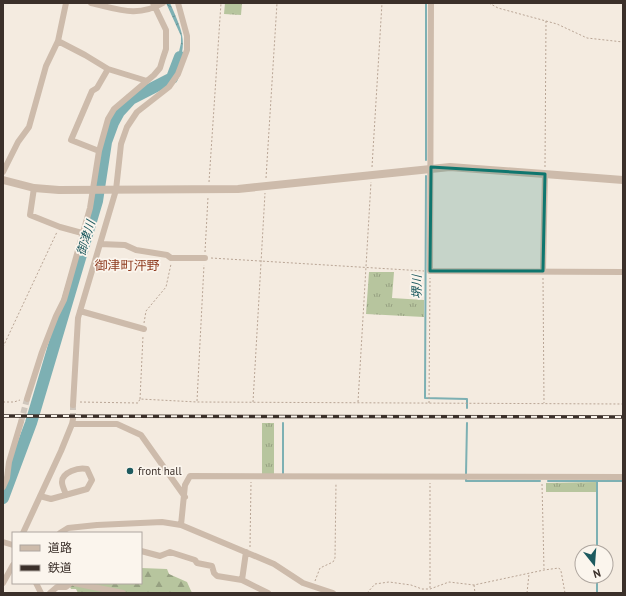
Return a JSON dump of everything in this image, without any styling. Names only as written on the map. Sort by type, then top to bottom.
[{"type":"street","points":[[3,172],[18,142],[29,127],[46,66],[58,41],[66,3]]},
{"type":"street","points":[[27,399],[42,352],[64,300],[94,190],[99,151],[106,125],[114,109],[160,68],[166,49],[166,30],[157,5],[145,12],[134,12],[122,11],[91,3]]},
{"type":"street","points":[[73,404],[80,311],[115,190],[120,144],[127,127],[137,112],[169,87],[184,62],[187,50],[187,36],[178,3]]},
{"type":"street","points":[[431,3],[431,167],[427,271],[623,272]]},
{"type":"street","points":[[58,41],[108,69],[147,81]]},
{"type":"street","points":[[99,151],[71,140],[92,91],[97,88],[108,69]]},
{"type":"street","points":[[3,180],[34,188],[94,190],[208,190],[265,186],[431,167],[469,167],[623,180]]},
{"type":"street","points":[[543,271],[545,174]]},
{"type":"street","points":[[34,188],[30,215],[60,227],[82,233]]},
{"type":"street","points":[[100,244],[125,245],[136,250],[166,255],[171,258],[205,258]]},
{"type":"street","points":[[80,311],[144,329]]},
{"type":"street","points":[[23,532],[73,421],[117,424],[141,435],[185,497]]},
{"type":"street","points":[[3,487],[7,478],[8,462],[20,422]]},
{"type":"street","points":[[40,496],[51,499],[66,495],[87,489],[92,480],[87,469],[82,468],[70,472],[63,478],[62,483],[66,495]]},
{"type":"street","points":[[181,525],[185,485],[190,476],[623,477]]},
{"type":"street","points":[[62,532],[68,528],[97,525],[162,522],[181,525],[274,564],[302,583],[314,585],[333,593]]},
{"type":"street","points":[[142,551],[160,556],[165,556],[170,552],[195,560],[197,563],[212,566],[216,576],[242,580],[268,593]]},
{"type":"street","points":[[242,580],[248,553]]},
{"type":"street","points":[[3,583],[12,567]]},
{"type":"street","points":[[37,584],[42,593]]},
{"type":"street","points":[[50,593],[57,587],[66,587],[71,584]]},
{"type":"street","points":[[78,584],[123,593]]},
{"type":"path","points":[[197,402],[208,190],[220,3]]},
{"type":"path","points":[[253,402],[260,261],[277,3]]},
{"type":"path","points":[[358,403],[382,3]]},
{"type":"path","points":[[489,3],[498,8],[546,20],[587,38],[623,42]]},
{"type":"path","points":[[545,174],[546,20]]},
{"type":"path","points":[[3,347],[60,227]]},
{"type":"path","points":[[73,404],[138,403],[140,399],[146,311],[166,287],[170,273],[171,258]]},
{"type":"path","points":[[205,258],[427,271],[429,403]]},
{"type":"path","points":[[543,271],[544,404]]},
{"type":"path","points":[[140,399],[197,402],[623,404]]},
{"type":"path","points":[[3,402],[18,401]]},
{"type":"path","points":[[248,553],[251,476]]},
{"type":"path","points":[[314,585],[320,568],[333,562],[335,558],[336,476]]},
{"type":"path","points":[[430,477],[430,589]]},
{"type":"path","points":[[542,477],[544,570]]},
{"type":"path","points":[[367,593],[375,584],[388,582],[410,585],[422,589],[430,589],[449,582],[474,585],[559,568],[561,571],[565,593]]},
{"type":"path","points":[[527,593],[529,573]]},
{"type":"path","points":[[474,585],[475,593]]},
{"type":"highlighted area","points":[[431,167],[545,174],[543,271],[430,271]]},
{"type":"green space","points":[[225,3],[242,3],[241,15],[224,14]]},
{"type":"green space","points":[[369,272],[394,272],[392,298],[424,300],[424,317],[366,314]]},
{"type":"green space","points":[[262,423],[274,423],[274,474],[262,475]]},
{"type":"green space","points":[[596,482],[596,492],[546,492],[546,483]]},
{"type":"green space","points":[[142,568],[167,569],[169,574],[187,582],[192,593],[78,593],[76,589],[71,589],[68,584],[142,584]]},
{"type":"water","points":[[166,3],[170,3],[179,23],[183,40],[181,56],[173,77],[181,43],[181,36]]},
{"type":"waterway","name":"堺川","points":[[426,3],[426,160]]},
{"type":"waterway","name":"御津川","points":[[3,498],[31,423],[97,201],[106,142],[113,123],[119,112],[131,99],[172,78],[180,57]]},
{"type":"waterway","name":"堺川","points":[[426,176],[425,398],[467,399],[467,408]]},
{"type":"waterway","points":[[283,423],[283,474]]},
{"type":"waterway","points":[[466,474],[467,423]]},
{"type":"waterway","points":[[466,479],[466,481],[540,481]]},
{"type":"waterway","points":[[548,481],[623,481]]},
{"type":"waterway","points":[[597,481],[597,544]]},
{"type":"waterway","points":[[597,584],[597,593]]},
{"type":"tunnel","points":[[21,422],[27,399]]},
{"type":"tunnel","points":[[73,405],[73,419]]},
{"type":"railway","points":[[3,416],[623,417]]},
{"type":"place","name":"front hall","points":[[130,471]]},
{"type":"district","name":"御津町泙野","points":[[127,265]]}]
